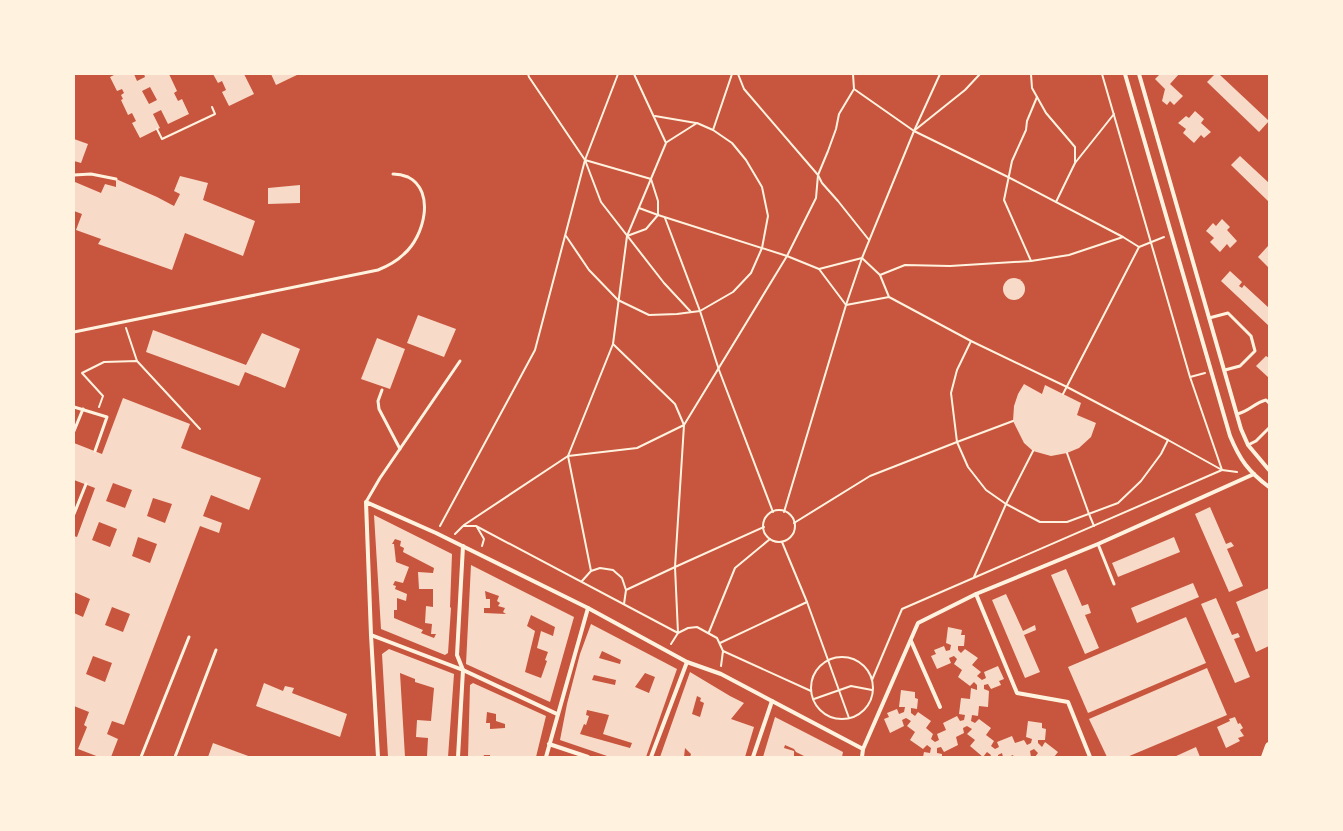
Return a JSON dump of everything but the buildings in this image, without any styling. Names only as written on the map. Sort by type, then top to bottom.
[{"type":"main road","points":[[1265,757],[1269,746]]},
{"type":"street","points":[[1125,74],[1230,436],[1237,453],[1247,468],[1269,487]]},
{"type":"street","points":[[1139,74],[1237,414],[1248,445],[1269,470]]},
{"type":"street","points":[[862,757],[863,749],[918,623],[976,594],[1098,544],[1254,474]]},
{"type":"street","points":[[378,757],[371,635],[366,502],[436,533],[588,608],[687,662],[721,674],[863,749]]},
{"type":"street","points":[[458,757],[462,670],[457,655],[462,546]]},
{"type":"street","points":[[976,594],[1017,693],[1068,702],[1090,757]]},
{"type":"street","points":[[546,757],[588,608]]},
{"type":"street","points":[[371,635],[462,670],[557,714]]},
{"type":"street","points":[[911,641],[940,707]]},
{"type":"street","points":[[651,757],[687,662]]},
{"type":"street","points":[[753,757],[772,702]]},
{"type":"street","points":[[549,744],[588,757]]},
{"type":"lane","points":[[74,175],[92,174],[116,179]]},
{"type":"lane","points":[[74,332],[378,270],[390,265],[405,254],[415,240],[423,224],[425,208],[422,193],[417,183],[407,176],[393,174]]},
{"type":"lane","points":[[1209,318],[1228,313],[1251,336],[1255,351],[1240,366],[1225,370]]},
{"type":"lane","points":[[366,502],[380,478],[460,361]]},
{"type":"lane","points":[[382,390],[378,401],[379,409],[400,449]]},
{"type":"lane","points":[[1237,414],[1246,412],[1259,401],[1266,400],[1269,403]]},
{"type":"lane","points":[[74,407],[107,417],[95,451]]},
{"type":"lane","points":[[74,431],[83,410]]},
{"type":"lane","points":[[1248,445],[1256,441],[1269,428]]},
{"type":"lane","points":[[74,514],[86,484]]},
{"type":"lane","points":[[1098,544],[1114,584]]},
{"type":"lane","points":[[141,757],[189,637]]},
{"type":"lane","points":[[175,757],[216,650]]},
{"type":"path","points":[[528,74],[585,160],[601,202],[664,283],[691,312]]},
{"type":"path","points":[[436,533],[535,350],[585,160],[618,74]]},
{"type":"path","points":[[634,74],[666,143]]},
{"type":"path","points":[[713,130],[732,74]]},
{"type":"path","points":[[738,74],[744,89],[818,174],[822,183],[869,241]]},
{"type":"path","points":[[450,540],[463,526],[568,456],[637,448],[684,425],[719,370],[787,256],[816,198],[818,174],[836,129],[839,114],[854,89],[854,74]]},
{"type":"path","points":[[784,512],[846,305],[862,258],[914,131],[940,74]]},
{"type":"path","points":[[914,131],[965,90],[980,74]]},
{"type":"path","points":[[1031,74],[1032,88],[1046,113],[1075,146],[1075,163]]},
{"type":"path","points":[[1102,74],[1190,377],[1222,470]]},
{"type":"path","points":[[854,89],[914,131],[1008,177],[1123,237],[1139,247]]},
{"type":"path","points":[[1031,261],[1004,200],[1012,161],[1026,130],[1027,121],[1037,97]]},
{"type":"path","points":[[158,130],[162,139],[215,114],[212,107]]},
{"type":"path","points":[[1056,202],[1075,163],[1114,114]]},
{"type":"path","points":[[566,236],[589,270],[618,300],[649,315],[700,311],[733,292],[751,273],[762,248],[768,216],[762,187],[746,160],[732,143],[713,130],[697,123],[654,116]]},
{"type":"path","points":[[591,571],[568,456],[613,344],[627,236],[666,143],[697,123]]},
{"type":"path","points":[[585,160],[651,179]]},
{"type":"path","points":[[627,236],[646,229],[658,215],[658,200],[651,179]]},
{"type":"path","points":[[639,208],[665,218],[787,256],[819,269],[846,305]]},
{"type":"path","points":[[665,218],[700,311],[719,370],[773,512]]},
{"type":"path","points":[[1063,394],[1139,247],[1172,234]]},
{"type":"path","points":[[880,275],[905,265],[950,266],[1031,261],[1068,255],[1123,237]]},
{"type":"path","points":[[819,269],[862,258]]},
{"type":"path","points":[[862,258],[880,275],[889,297]]},
{"type":"path","points":[[846,305],[889,297],[971,341],[1066,387],[1222,470],[1237,472]]},
{"type":"path","points":[[124,322],[137,361],[200,429]]},
{"type":"path","points":[[971,341],[957,370],[951,393],[957,442],[968,467],[986,490],[1006,504],[1040,522],[1067,522],[1118,503],[1141,481],[1161,454],[1168,440]]},
{"type":"path","points":[[613,344],[675,404],[684,425],[675,566],[678,633]]},
{"type":"path","points":[[97,414],[103,396],[82,373],[104,362],[137,361]]},
{"type":"path","points":[[1190,377],[1212,372]]},
{"type":"path","points":[[794,523],[870,476],[1013,422]]},
{"type":"path","points":[[973,578],[1006,504],[1033,452]]},
{"type":"path","points":[[1067,454],[1094,526]]},
{"type":"path","points":[[872,680],[902,609],[1222,470]]},
{"type":"path","points":[[773,512],[784,512],[792,518],[794,523],[793,533],[787,540],[782,542],[773,541],[770,539],[767,536],[764,527],[766,518],[773,512]]},
{"type":"path","points":[[463,526],[476,526],[678,633]]},
{"type":"path","points":[[476,526],[484,539],[479,554]]},
{"type":"path","points":[[626,590],[675,566],[764,527]]},
{"type":"path","points":[[709,632],[736,568],[770,539]]},
{"type":"path","points":[[782,542],[807,602],[849,718]]},
{"type":"path","points":[[581,581],[591,571],[600,568],[613,570],[622,578],[626,590],[624,604]]},
{"type":"path","points":[[720,643],[807,602]]},
{"type":"path","points":[[666,650],[678,633],[688,628],[697,627],[709,632],[717,638],[723,651],[721,674]]},
{"type":"path","points":[[723,651],[811,691]]},
{"type":"path","points":[[844,657],[860,662],[867,670],[872,680],[873,690],[871,700],[866,708],[849,718],[836,718],[824,713],[816,704],[811,691],[813,676],[817,670],[829,660],[844,657]]},
{"type":"path","points":[[814,698],[851,686],[873,690]]}]
